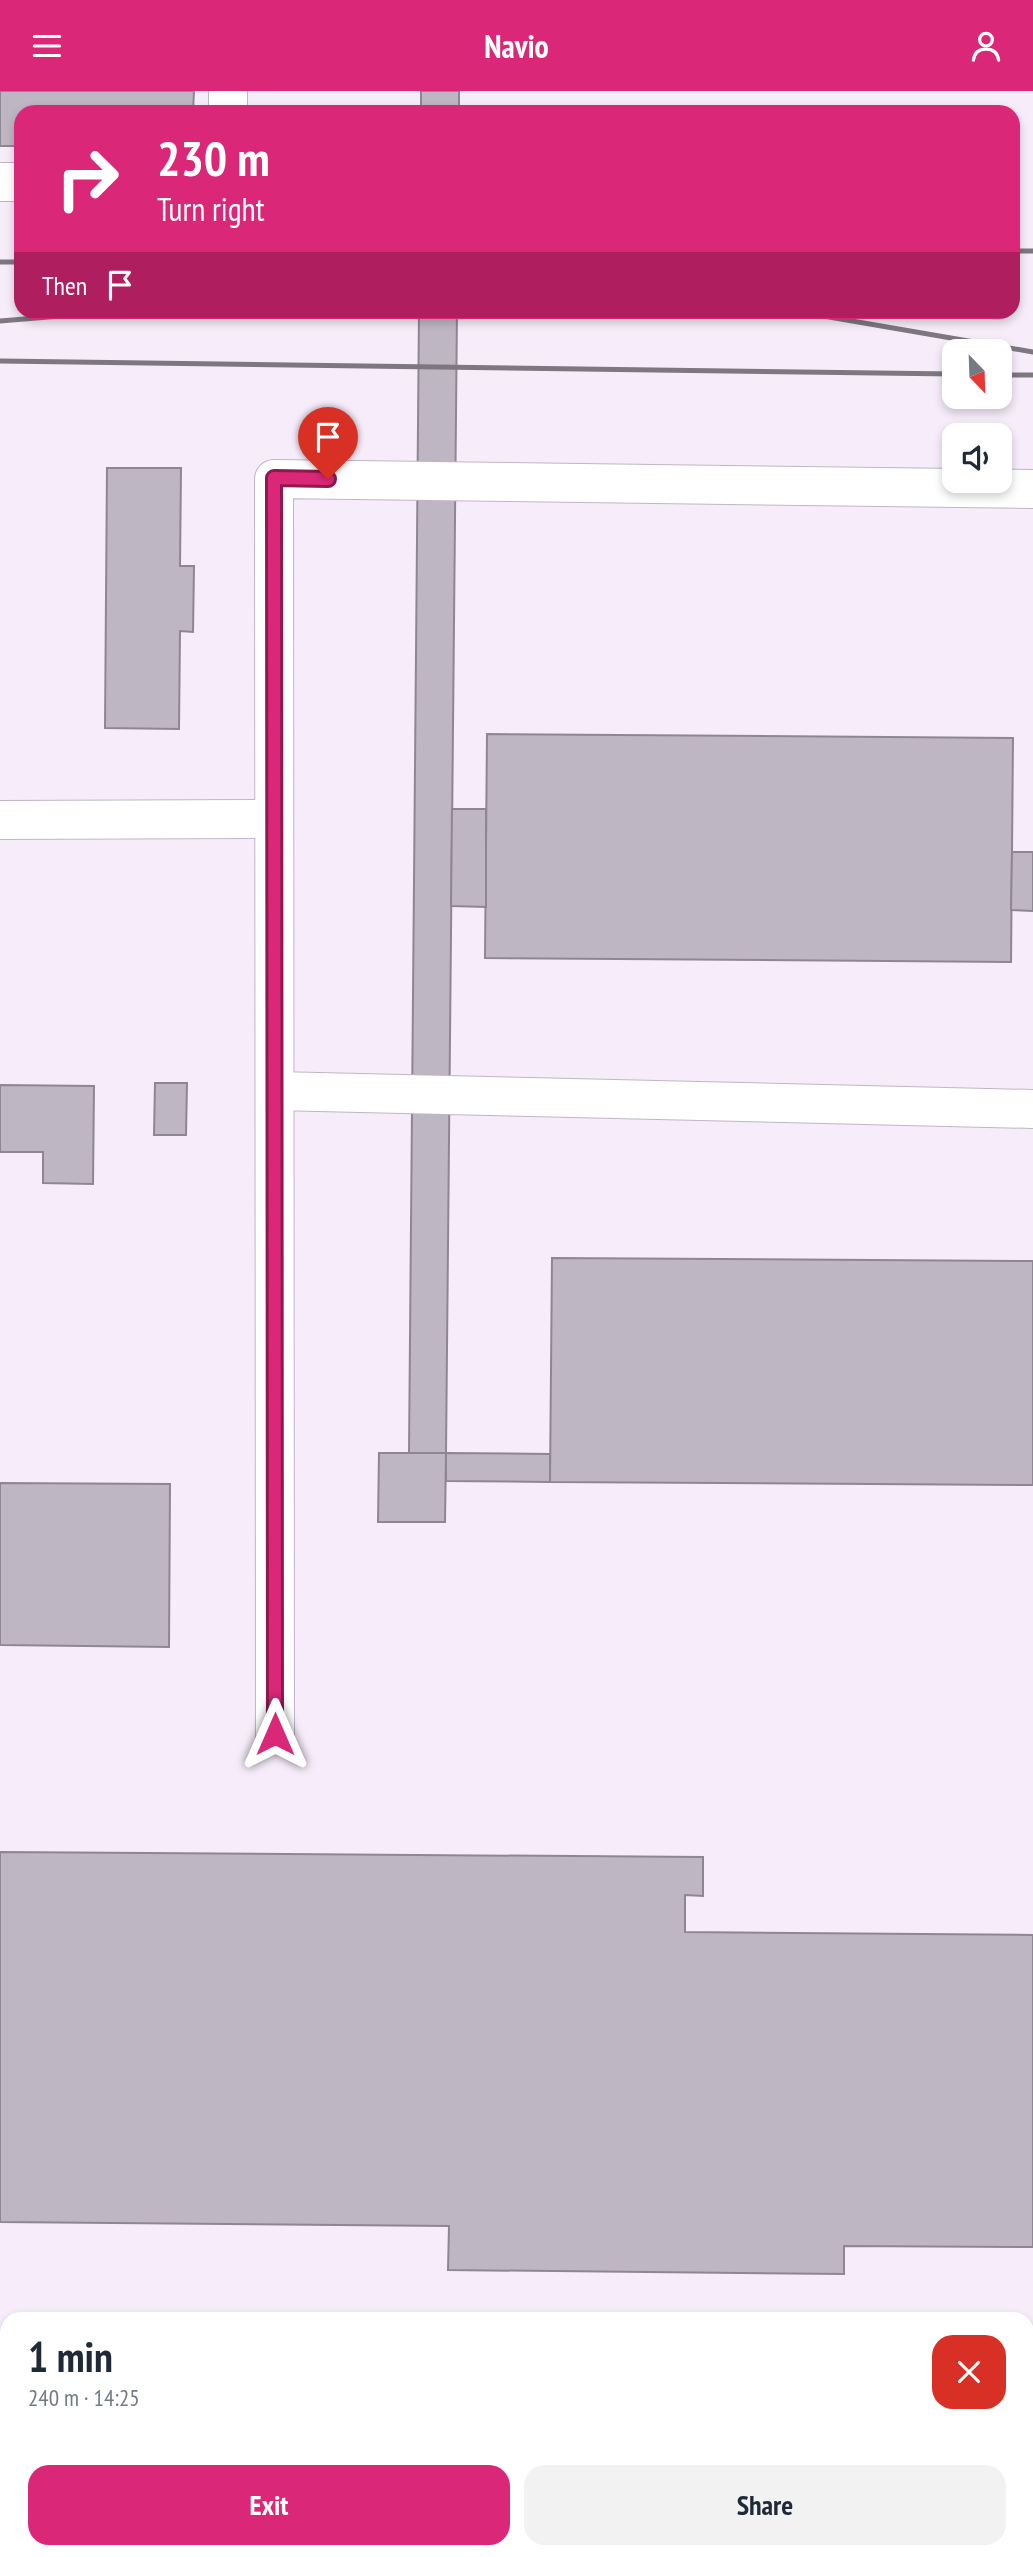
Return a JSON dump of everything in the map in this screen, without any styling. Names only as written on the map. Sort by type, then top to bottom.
[{"type":"street","points":[[275,1734],[274,478],[1033,489]]},
{"type":"street","points":[[0,820],[274,819]]},
{"type":"street","points":[[275,1091],[1033,1108]]},
{"type":"building","points":[[0,91],[194,91],[193,105],[14,105],[14,146],[0,146]]},
{"type":"building","points":[[421,91],[459,91],[459,105],[421,105]]},
{"type":"building","points":[[419,319],[457,319],[446,1453],[409,1453]]},
{"type":"building","points":[[107,468],[181,468],[180,566],[194,566],[193,632],[180,631],[179,729],[105,728]]},
{"type":"building","points":[[487,734],[1013,738],[1011,962],[485,958]]},
{"type":"building","points":[[452,809],[486,809],[486,907],[451,906]]},
{"type":"building","points":[[1012,852],[1033,852],[1033,911],[1011,910]]},
{"type":"building","points":[[155,1083],[187,1083],[186,1135],[154,1135]]},
{"type":"building","points":[[0,1085],[94,1086],[93,1184],[43,1183],[43,1152],[0,1152]]},
{"type":"building","points":[[552,1258],[1033,1261],[1033,1485],[550,1482]]},
{"type":"building","points":[[379,1453],[446,1453],[445,1522],[378,1522]]},
{"type":"building","points":[[446,1453],[550,1454],[550,1482],[446,1481]]},
{"type":"building","points":[[0,1483],[170,1484],[169,1647],[0,1645]]},
{"type":"building","points":[[0,1852],[703,1857],[703,1896],[685,1895],[685,1932],[1033,1935],[1033,2247],[844,2246],[844,2274],[448,2270],[449,2226],[0,2222]]},
{"type":"railway","points":[[1020,251],[1033,251]]},
{"type":"railway","points":[[0,262],[14,262]]},
{"type":"railway","points":[[0,321],[24,319]]},
{"type":"railway","points":[[841,319],[1033,352]]},
{"type":"railway","points":[[0,361],[942,374]]},
{"type":"railway","points":[[1012,375],[1033,375]]},
{"type":"route","points":[[275,1734],[274,478],[328,479]]}]
